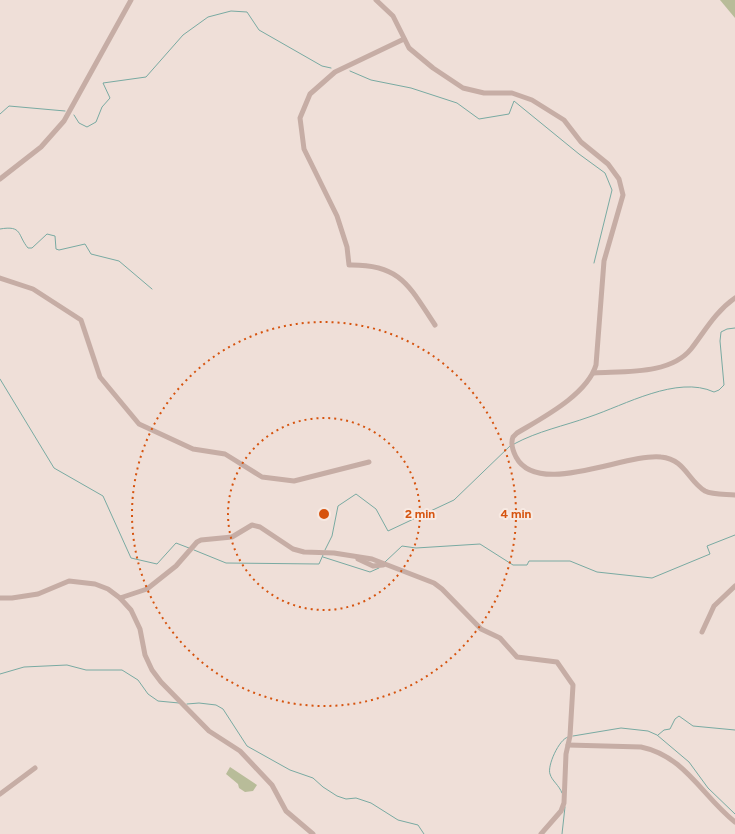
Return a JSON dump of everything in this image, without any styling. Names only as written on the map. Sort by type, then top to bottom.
[{"type":"street","points":[[0,180],[40,147],[64,121],[131,0]]},
{"type":"street","points":[[376,0],[393,16],[404,39],[414,54],[463,88],[484,93],[512,93],[525,96],[560,117],[588,150],[608,164],[619,179],[623,195],[604,261],[596,366],[594,373],[581,388],[559,407],[513,437],[512,448],[523,466],[538,473],[562,474],[632,460],[661,457],[678,464],[685,469],[700,488],[707,492],[735,495]]},
{"type":"street","points":[[404,39],[335,72],[310,94],[300,118],[304,149],[337,216],[347,247],[349,265],[369,265],[396,275],[409,286],[434,325]]},
{"type":"street","points":[[0,278],[33,289],[81,320],[100,376],[139,424],[193,449],[225,454],[262,477],[294,481],[369,462]]},
{"type":"street","points":[[594,373],[653,369],[675,361],[689,351],[710,320],[735,298]]},
{"type":"street","points":[[120,598],[147,589],[176,566],[197,542],[201,540],[232,537],[252,525],[260,527],[293,549],[304,552],[340,554],[372,560],[434,583],[442,589],[481,629],[500,638],[517,657],[557,662],[572,685],[572,709],[566,754],[564,803],[561,811],[541,834]]},
{"type":"street","points":[[0,598],[27,597],[38,594],[69,580],[95,584],[120,598],[131,610],[140,630],[145,655],[152,670],[209,731],[240,752],[272,784],[286,811],[314,834]]},
{"type":"street","points":[[702,632],[714,606],[735,586]]},
{"type":"street","points":[[568,744],[641,747],[652,749],[668,756],[735,822]]},
{"type":"street","points":[[0,794],[35,768]]},
{"type":"green space","points":[[720,0],[735,0],[735,18]]},
{"type":"green space","points":[[230,767],[257,785],[253,791],[245,792],[239,788],[238,784],[226,774]]},
{"type":"waterway","points":[[74,115],[79,123],[87,127],[96,122],[102,107],[110,98],[103,83],[146,77],[183,35],[208,17],[231,11],[247,12],[259,30],[322,66],[331,68]]},
{"type":"waterway","points":[[350,71],[371,80],[411,88],[457,103],[479,119],[509,114],[514,101],[579,154],[605,173],[612,190],[594,263]]},
{"type":"waterway","points":[[0,114],[9,106],[65,111]]},
{"type":"waterway","points":[[0,229],[13,228],[16,230],[28,248],[32,248],[47,234],[55,236],[56,249],[59,250],[85,244],[91,254],[119,261],[152,289]]},
{"type":"waterway","points":[[514,444],[542,432],[668,389],[684,387],[699,388],[714,392],[719,390],[724,385],[720,341],[721,332],[727,329],[735,328]]},
{"type":"waterway","points":[[0,379],[54,468],[103,496],[131,558],[157,564],[176,543],[189,548]]},
{"type":"waterway","points":[[325,550],[332,536],[338,506],[356,494],[376,509],[388,531],[454,500],[510,446]]},
{"type":"waterway","points":[[385,562],[402,546],[416,548],[480,544],[513,565],[527,565],[529,561],[570,561],[597,572],[652,578],[710,554],[707,546],[735,535]]},
{"type":"waterway","points":[[194,550],[226,563],[319,564],[323,555]]},
{"type":"waterway","points":[[323,557],[370,572],[379,568]]},
{"type":"waterway","points":[[0,674],[24,667],[67,665],[86,670],[122,670],[138,680],[148,694],[158,701],[179,703]]},
{"type":"waterway","points":[[187,704],[199,703],[216,705],[223,709],[247,746],[290,770],[313,778],[337,796],[346,799],[356,798],[371,803],[398,820],[418,825],[424,834]]},
{"type":"waterway","points":[[658,735],[664,730],[670,729],[675,719],[679,716],[693,726],[735,730]]},
{"type":"waterway","points":[[573,736],[621,728],[648,731],[657,735],[689,762],[708,788],[735,814]]},
{"type":"waterway","points":[[562,793],[550,774],[550,765],[554,753],[561,742],[568,737]]},
{"type":"waterway","points":[[562,834],[565,807]]}]
